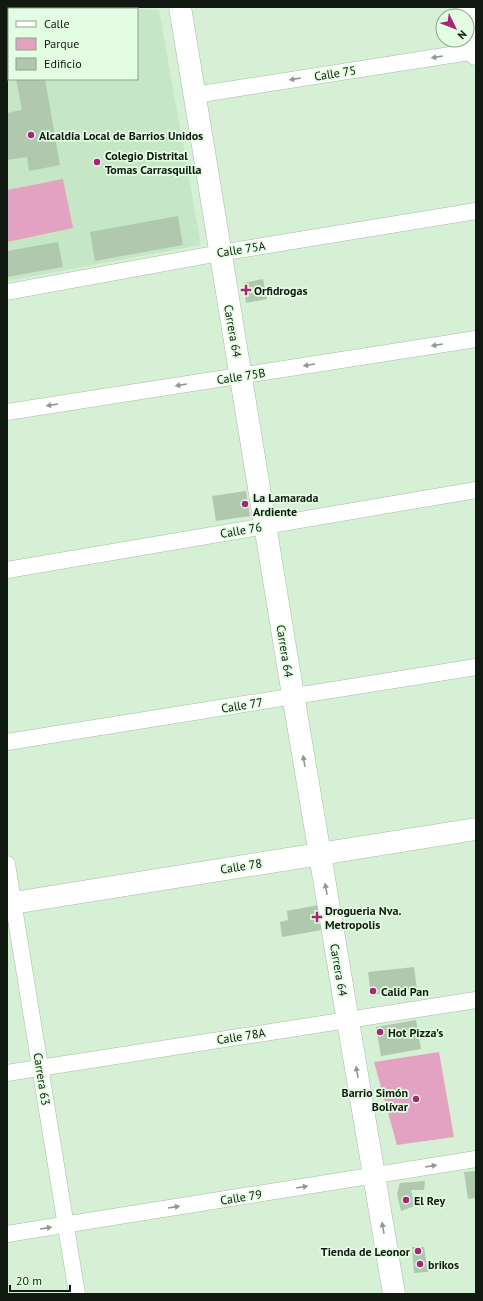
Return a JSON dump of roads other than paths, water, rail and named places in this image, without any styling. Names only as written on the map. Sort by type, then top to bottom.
[{"type":"street","name":"Carrera 64","points":[[180,7],[293,697],[394,1294]]},
{"type":"street","name":"Calle 75","points":[[195,95],[476,52]]},
{"type":"street","name":"Calle 75A","points":[[7,292],[220,252],[476,210]]},
{"type":"street","name":"Calle 75B","points":[[7,412],[476,339]]},
{"type":"street","name":"Calle 76","points":[[7,570],[476,490]]},
{"type":"street","name":"Calle 77","points":[[7,742],[476,667]]},
{"type":"street","name":"Calle 78","points":[[10,904],[476,829]]},
{"type":"street","name":"Carrera 63","points":[[7,864],[10,904],[40,1068],[78,1294]]},
{"type":"street","name":"Calle 78A","points":[[7,1073],[476,1000]]},
{"type":"street","name":"Calle 79","points":[[7,1234],[476,1159]]},
{"type":"place","name":"Alcaldía Local de Barrios Unidos","points":[[31,135]]},
{"type":"place","name":"Colegio Distrital Tomas Carrasquilla","points":[[97,162]]},
{"type":"place","name":"Orfidrogas","points":[[246,290]]},
{"type":"place","name":"La Lamarada Ardiente","points":[[245,504]]},
{"type":"place","name":"Drogueria Nva. Metropolis","points":[[317,917]]},
{"type":"place","name":"Calid Pan","points":[[373,991]]},
{"type":"place","name":"Hot Pizza's","points":[[380,1032]]},
{"type":"place","name":"Barrio Simón Bolívar","points":[[416,1099]]},
{"type":"place","name":"El Rey","points":[[406,1200]]},
{"type":"place","name":"Tienda de Leonor","points":[[418,1251]]},
{"type":"place","name":"brikos","points":[[420,1264]]}]
